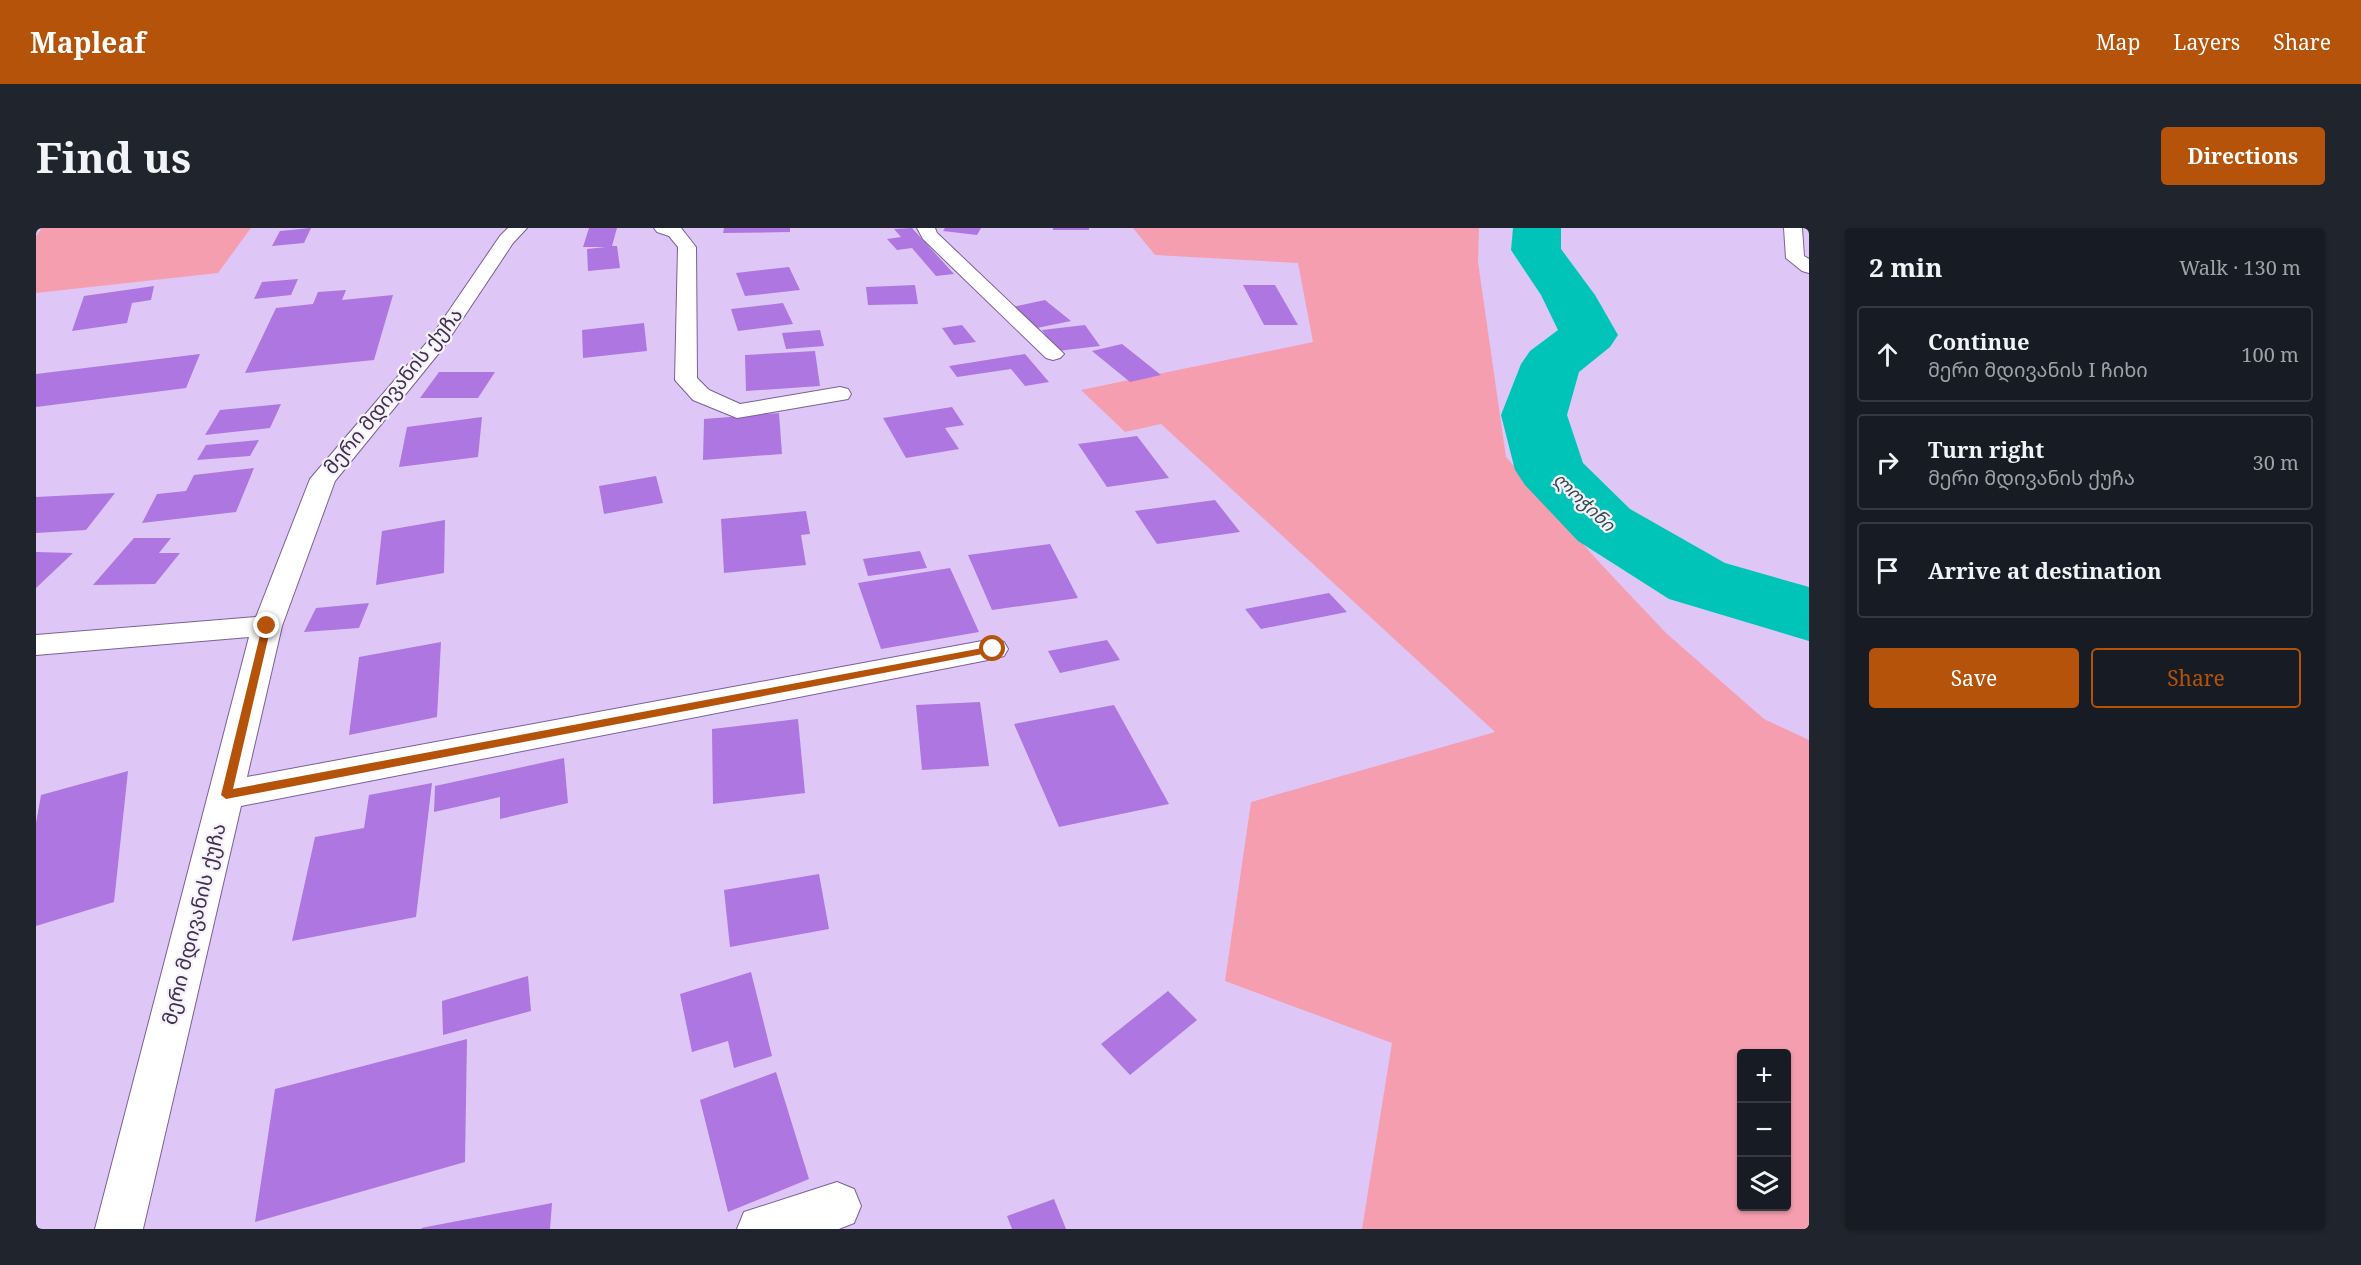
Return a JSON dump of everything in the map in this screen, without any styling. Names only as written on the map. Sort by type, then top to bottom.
[{"type":"street","name":"მერი მდივანის ქუჩა","points":[[119,1229],[267,626],[323,479],[435,344],[506,240],[518,228]]},
{"type":"street","points":[[663,228],[675,232],[687,247],[686,380],[701,396],[737,411],[840,394]]},
{"type":"street","points":[[926,228],[929,235],[1053,354]]},
{"type":"street","points":[[1793,228],[1795,258],[1809,267]]},
{"type":"street","points":[[36,645],[267,626]]},
{"type":"street","points":[[226,795],[993,649]]},
{"type":"street","points":[[761,1229],[837,1206]]},
{"type":"shaded area","points":[[42,228],[251,228],[218,273],[36,293],[36,236]]},
{"type":"shaded area","points":[[1133,228],[1479,228],[1478,262],[1506,457],[1599,562],[1666,633],[1764,719],[1809,740],[1809,1229],[1362,1229],[1392,1043],[1225,981],[1251,802],[1495,732],[1161,424],[1125,432],[1081,390],[1313,342],[1298,263],[1155,255]]},
{"type":"building","points":[[311,228],[304,243],[272,246],[280,231]]},
{"type":"building","points":[[589,228],[617,228],[612,246],[617,246],[620,268],[588,271],[587,249],[606,247],[583,247]]},
{"type":"building","points":[[724,228],[790,228],[790,232],[723,233]]},
{"type":"building","points":[[912,228],[954,274],[936,276],[912,248],[897,250],[887,239],[901,237],[894,229]]},
{"type":"building","points":[[945,228],[981,228],[977,235],[943,231]]},
{"type":"building","points":[[1053,228],[1089,228],[1089,230],[1053,230]]},
{"type":"building","points":[[789,267],[800,290],[745,296],[736,273]]},
{"type":"building","points":[[298,279],[291,295],[254,299],[262,282]]},
{"type":"building","points":[[915,285],[918,304],[868,305],[866,287]]},
{"type":"building","points":[[1243,285],[1275,285],[1298,325],[1264,325]]},
{"type":"building","points":[[154,286],[151,300],[132,303],[127,323],[72,331],[84,296]]},
{"type":"building","points":[[346,290],[342,300],[393,295],[374,360],[245,373],[276,308],[313,304],[318,292]]},
{"type":"building","points":[[1045,300],[1071,321],[1037,328],[1012,307]]},
{"type":"building","points":[[783,303],[793,324],[738,331],[731,309]]},
{"type":"building","points":[[644,323],[647,351],[583,358],[582,330]]},
{"type":"building","points":[[962,325],[976,342],[954,345],[942,328]]},
{"type":"building","points":[[1085,325],[1100,346],[1057,351],[1042,330]]},
{"type":"building","points":[[820,330],[824,346],[786,349],[782,333]]},
{"type":"building","points":[[1122,344],[1161,375],[1130,382],[1092,351]]},
{"type":"building","points":[[815,351],[820,386],[746,391],[745,355]]},
{"type":"building","points":[[200,354],[186,388],[36,407],[36,374]]},
{"type":"building","points":[[1025,354],[1049,382],[1025,386],[1011,369],[957,377],[949,366]]},
{"type":"building","points":[[439,372],[495,372],[478,398],[420,398]]},
{"type":"building","points":[[281,404],[270,428],[205,435],[220,410]]},
{"type":"building","points":[[952,407],[964,425],[945,428],[959,449],[906,458],[883,418]]},
{"type":"building","points":[[779,413],[782,454],[703,460],[704,419]]},
{"type":"building","points":[[482,417],[478,457],[399,467],[407,427]]},
{"type":"building","points":[[1137,436],[1169,478],[1107,487],[1078,444]]},
{"type":"building","points":[[259,440],[250,456],[197,460],[206,445]]},
{"type":"building","points":[[254,468],[236,512],[142,523],[157,494],[186,491],[194,475]]},
{"type":"building","points":[[656,476],[663,503],[604,514],[599,486]]},
{"type":"building","points":[[115,493],[86,530],[36,533],[36,497]]},
{"type":"building","points":[[1215,500],[1240,532],[1157,544],[1135,511]]},
{"type":"building","points":[[806,511],[810,534],[801,535],[806,565],[724,573],[721,519]]},
{"type":"building","points":[[445,520],[444,573],[376,585],[382,531]]},
{"type":"building","points":[[134,538],[171,538],[159,553],[180,553],[155,584],[93,585]]},
{"type":"building","points":[[1050,544],[1078,598],[992,610],[968,555]]},
{"type":"building","points":[[920,551],[927,568],[868,576],[863,559]]},
{"type":"building","points":[[36,552],[73,553],[36,588]]},
{"type":"building","points":[[950,568],[979,632],[881,649],[858,583]]},
{"type":"building","points":[[1329,593],[1347,612],[1261,629],[1245,609]]},
{"type":"building","points":[[369,603],[359,628],[304,632],[316,608]]},
{"type":"building","points":[[1107,640],[1120,660],[1060,673],[1048,651]]},
{"type":"building","points":[[441,642],[437,717],[349,735],[359,657]]},
{"type":"building","points":[[980,702],[989,766],[922,770],[916,705]]},
{"type":"building","points":[[1114,705],[1169,804],[1059,827],[1014,724]]},
{"type":"building","points":[[798,719],[805,793],[713,804],[712,729]]},
{"type":"building","points":[[564,758],[568,803],[500,819],[500,797],[434,812],[435,786]]},
{"type":"building","points":[[128,771],[114,902],[36,926],[36,823],[41,795]]},
{"type":"building","points":[[432,783],[416,917],[292,941],[315,837],[364,828],[369,795]]},
{"type":"building","points":[[819,874],[829,929],[730,947],[724,890]]},
{"type":"building","points":[[751,972],[772,1056],[734,1068],[728,1041],[692,1052],[680,994]]},
{"type":"building","points":[[528,976],[531,1011],[443,1035],[442,1001]]},
{"type":"building","points":[[1168,991],[1197,1020],[1130,1075],[1101,1044]]},
{"type":"building","points":[[467,1039],[465,1162],[255,1222],[275,1089]]},
{"type":"building","points":[[776,1072],[809,1179],[728,1212],[700,1100]]},
{"type":"building","points":[[1054,1199],[1066,1229],[1012,1229],[1007,1216]]},
{"type":"building","points":[[552,1203],[550,1229],[421,1228]]},
{"type":"waterway","name":"ლოჭინი","points":[[1537,228],[1536,250],[1568,295],[1589,335],[1551,364],[1534,415],[1550,470],[1604,525],[1697,581],[1809,614]]},
{"type":"route","points":[[267,626],[226,795],[993,649]]}]
